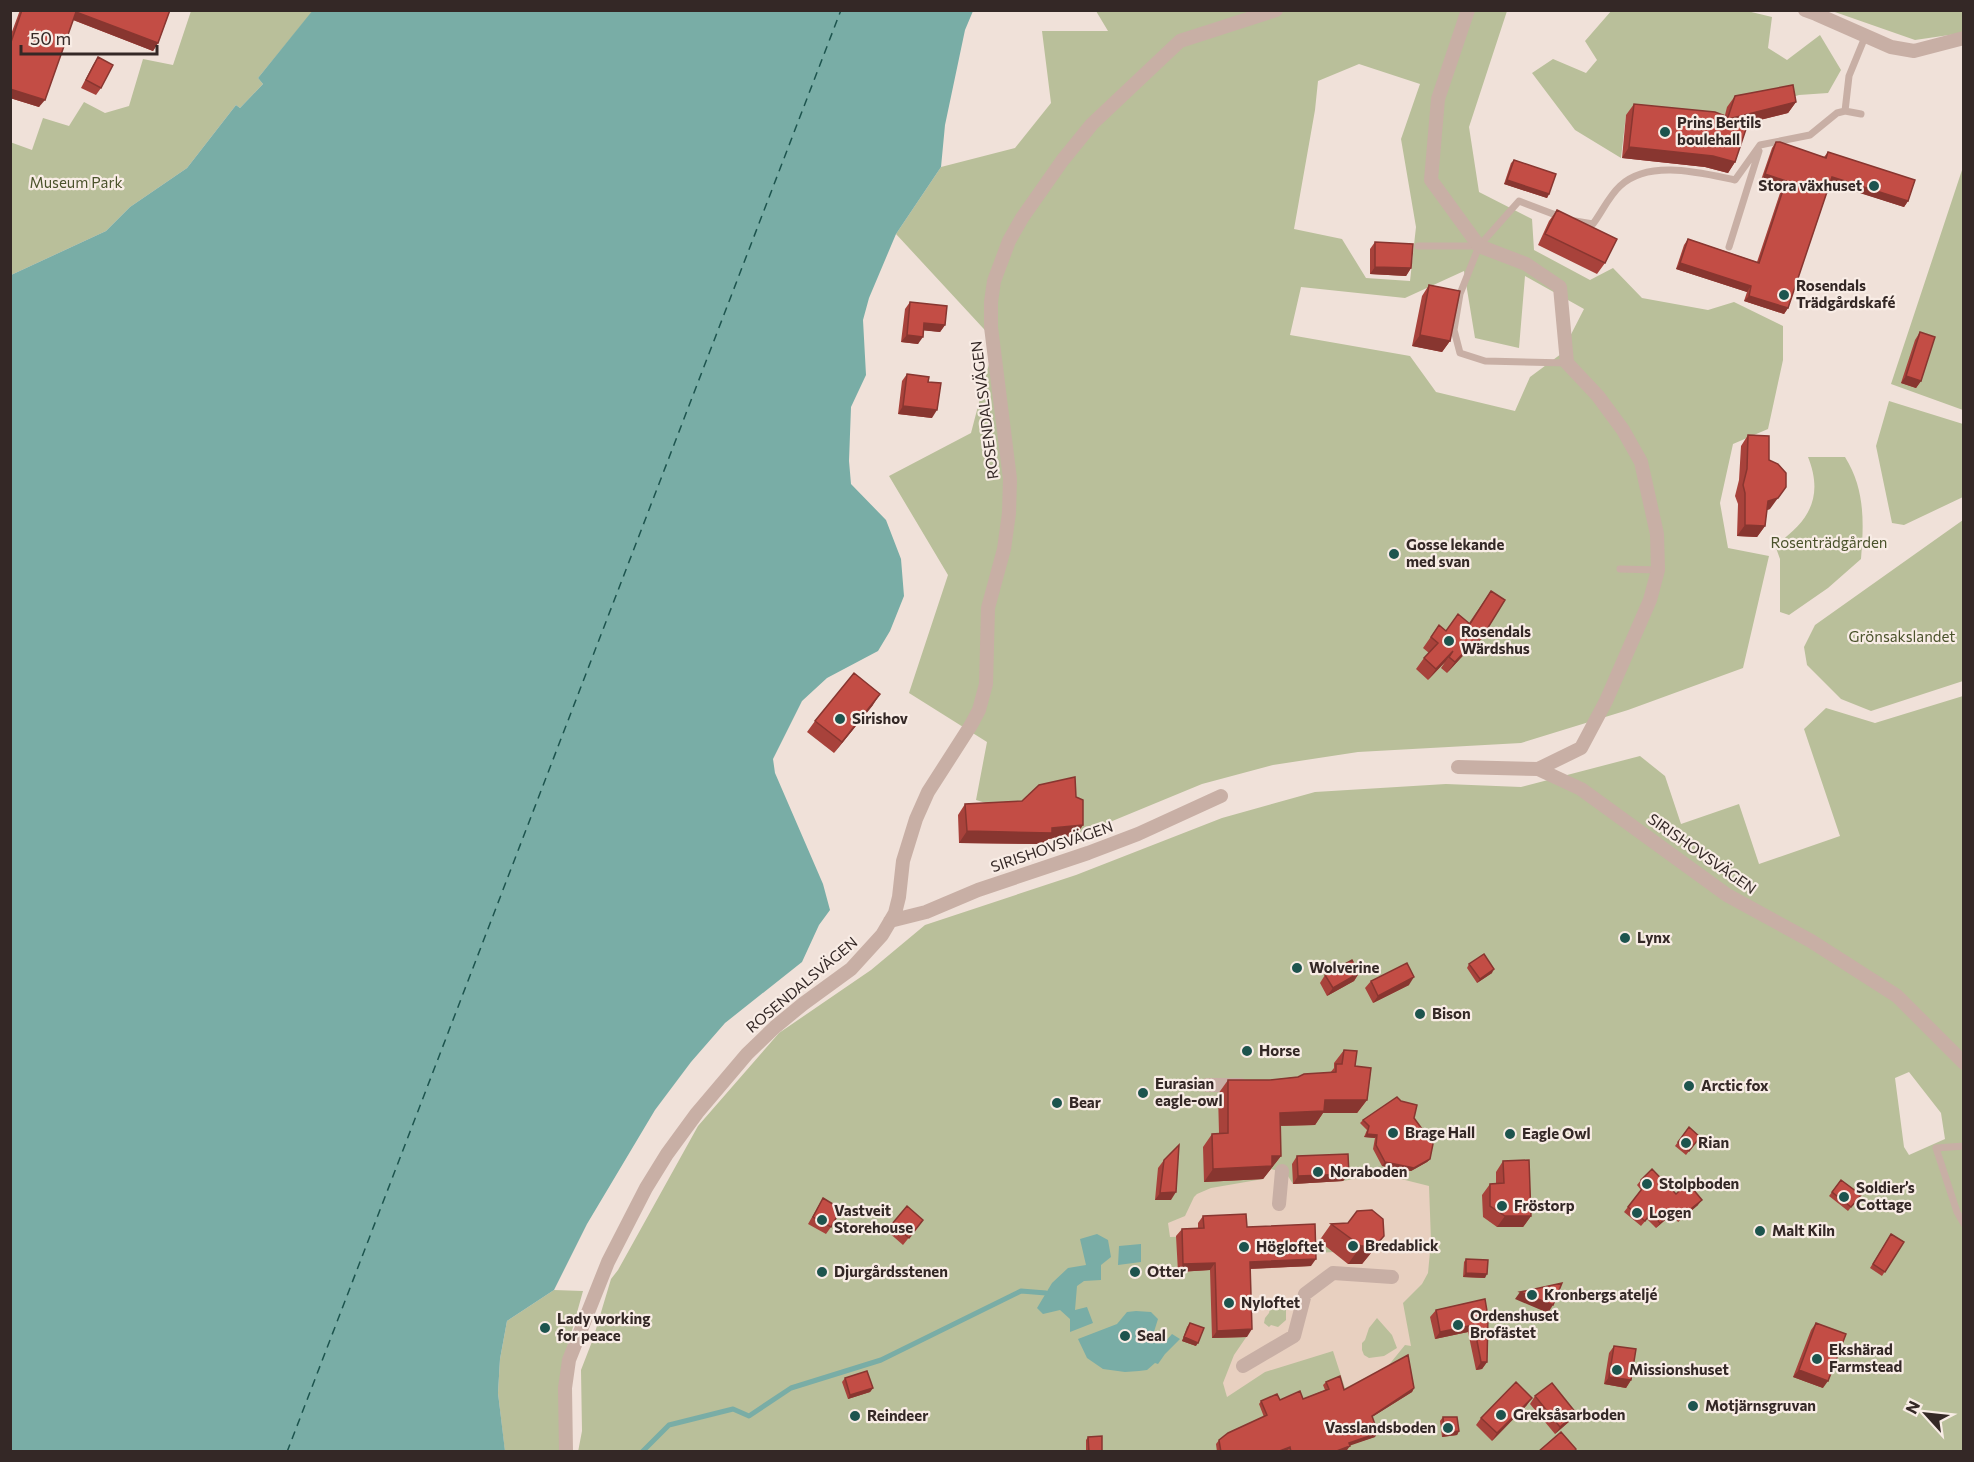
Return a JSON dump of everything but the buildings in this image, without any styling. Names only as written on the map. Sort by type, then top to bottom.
[{"type":"street","name":"ROSENDALSVÄGEN","points":[[566,1452],[565,1388],[569,1360],[608,1262],[646,1188],[697,1113],[747,1054],[775,1027],[862,958],[882,935],[891,921],[899,897],[903,861],[916,819],[928,792],[979,710],[985,689],[988,608],[1004,549],[1009,513],[1010,479],[991,327],[991,302],[994,281],[1010,241],[1022,218],[1062,161],[1092,124],[1180,41],[1275,10]]},
{"type":"street","points":[[1468,10],[1438,99],[1431,180],[1479,246],[1526,264],[1560,287],[1567,363],[1598,396],[1623,430],[1641,462],[1657,534],[1658,570],[1650,600],[1611,691],[1581,748],[1538,769]]},
{"type":"street","points":[[1805,10],[1891,47],[1914,51],[1964,38]]},
{"type":"street","name":"SIRISHOVSVÄGEN","points":[[1458,767],[1538,769],[1581,789],[1727,895],[1811,941],[1897,996],[1964,1063]]},
{"type":"street","name":"SIRISHOVSVÄGEN","points":[[891,921],[926,912],[978,890],[1088,853],[1138,834],[1221,796]]},
{"type":"street","points":[[1207,1085],[1259,1084]]},
{"type":"street","points":[[1279,1204],[1281,1171]]},
{"type":"street","points":[[1242,1366],[1294,1336],[1305,1294],[1333,1273],[1392,1277]]},
{"type":"lane","points":[[1845,111],[1849,76],[1865,37]]},
{"type":"lane","points":[[1567,363],[1485,361],[1460,353],[1454,330],[1460,294],[1479,246],[1519,201],[1573,221],[1593,224],[1620,186],[1641,173],[1684,169],[1735,180],[1760,145],[1810,135],[1837,113],[1845,111],[1861,114]]},
{"type":"lane","points":[[1729,247],[1760,145]]},
{"type":"lane","points":[[1418,246],[1479,246]]},
{"type":"lane","points":[[1620,569],[1658,570]]},
{"type":"lane","points":[[1964,1146],[1936,1148],[1957,1212],[1964,1224]]},
{"type":"green space","points":[[1612,10],[1743,10],[1772,17],[1768,48],[1787,60],[1820,35],[1841,70],[1828,93],[1799,95],[1706,123],[1626,115],[1621,158],[1575,130],[1532,73],[1553,59],[1586,73],[1597,60],[1585,41]]},
{"type":"green space","name":"Museum Park","points":[[191,11],[313,11],[258,78],[263,84],[240,108],[236,105],[187,168],[130,207],[106,231],[11,275],[10,142],[32,150],[43,118],[69,126],[84,102],[105,113],[129,106],[143,59],[173,65]]},
{"type":"green space","points":[[1096,11],[1507,11],[1469,127],[1479,192],[1532,219],[1534,250],[1590,280],[1613,268],[1642,298],[1708,310],[1734,302],[1783,326],[1783,360],[1768,429],[1733,444],[1720,503],[1728,548],[1769,556],[1743,668],[1628,710],[1521,743],[1358,752],[1273,765],[1202,784],[1076,836],[1075,811],[1015,812],[976,800],[987,742],[909,693],[948,575],[889,476],[971,433],[995,341],[896,234],[941,167],[1015,148],[1051,103],[1042,31],[1108,31]],"holes":[[[1359,64],[1420,84],[1401,139],[1416,227],[1410,281],[1366,278],[1342,239],[1294,229],[1318,81]],[[1464,271],[1475,338],[1519,348],[1525,276],[1584,309],[1561,354],[1530,377],[1515,411],[1436,392],[1410,356],[1290,335],[1301,287],[1405,298]]]},
{"type":"green space","points":[[1832,11],[1963,11],[1963,33],[1915,40]]},
{"type":"green space","points":[[1963,167],[1963,410],[1891,384]]},
{"type":"green space","points":[[1889,401],[1963,424],[1963,497],[1904,525],[1892,523],[1876,446]]},
{"type":"green space","name":"Rosenträdgården","points":[[1808,457],[1845,457],[1852,469],[1862,506],[1861,559],[1828,588],[1789,615],[1780,612],[1780,559],[1775,545],[1797,527],[1805,518],[1810,507],[1814,496],[1814,484],[1813,471]]},
{"type":"green space","name":"Grönsakslandet","points":[[1963,520],[1963,681],[1871,711],[1841,699],[1807,665],[1804,647],[1815,625]]},
{"type":"green space","points":[[1963,696],[1963,1451],[578,1452],[582,1431],[581,1370],[611,1279],[698,1126],[779,1033],[871,970],[925,925],[1076,875],[1222,818],[1315,792],[1446,784],[1521,787],[1640,756],[1665,776],[1681,824],[1739,804],[1759,864],[1840,836],[1804,729],[1826,708],[1875,723]],"holes":[[[1909,1072],[1941,1113],[1945,1139],[1909,1155],[1904,1147],[1895,1078]]]},
{"type":"green space","points":[[554,1290],[583,1291],[566,1352],[559,1451],[505,1452],[498,1393],[500,1359],[507,1321]]},
{"type":"shaded area","points":[[1271,1169],[1286,1173],[1293,1184],[1343,1181],[1381,1174],[1429,1186],[1431,1241],[1428,1273],[1422,1284],[1403,1303],[1411,1346],[1405,1345],[1388,1366],[1345,1388],[1333,1351],[1265,1372],[1227,1397],[1223,1383],[1234,1355],[1247,1336],[1245,1269],[1311,1266],[1311,1253],[1336,1252],[1335,1241],[1310,1242],[1242,1234],[1241,1221],[1199,1223],[1199,1236],[1170,1237],[1168,1223],[1185,1216],[1197,1194],[1211,1188],[1263,1179]],"holes":[[[1272,1300],[1282,1300],[1286,1305],[1286,1320],[1278,1327],[1271,1325],[1269,1327],[1264,1323],[1265,1318],[1269,1313]],[[1377,1318],[1392,1335],[1397,1348],[1384,1356],[1369,1358],[1364,1355],[1362,1343]]]},
{"type":"water","points":[[313,10],[973,11],[965,30],[945,125],[941,167],[896,234],[869,298],[863,320],[866,375],[851,407],[849,461],[851,484],[886,520],[901,559],[904,596],[890,631],[878,651],[827,678],[802,701],[773,759],[775,773],[823,884],[830,910],[819,925],[802,962],[725,1023],[691,1062],[655,1110],[587,1224],[554,1290],[507,1321],[500,1359],[498,1393],[505,1451],[11,1451],[11,275],[106,231],[130,207],[187,168],[236,105],[240,108],[263,84],[258,78]]},
{"type":"water","points":[[1097,1234],[1108,1240],[1111,1257],[1101,1265],[1101,1280],[1084,1281],[1077,1286],[1075,1310],[1087,1307],[1093,1323],[1070,1332],[1070,1319],[1060,1310],[1043,1314],[1037,1308],[1052,1283],[1068,1268],[1086,1265],[1080,1239]]},
{"type":"water","points":[[1141,1244],[1141,1262],[1118,1265],[1119,1246]]},
{"type":"water","points":[[1127,1312],[1151,1312],[1158,1319],[1152,1338],[1164,1343],[1172,1334],[1180,1339],[1158,1364],[1155,1363],[1147,1370],[1125,1372],[1103,1369],[1087,1358],[1078,1339],[1117,1324]]},
{"type":"waterway","points":[[642,1452],[669,1425],[733,1409],[749,1416],[791,1388],[881,1360],[1021,1291],[1046,1293]]},
{"type":"ferry route","points":[[287,1452],[841,10]]},
{"type":"place","name":"Prins Bertils boulehall","points":[[1665,132]]},
{"type":"place","name":"Stora växhuset","points":[[1874,186]]},
{"type":"place","name":"Rosendals Trädgårdskafé","points":[[1784,295]]},
{"type":"place","name":"Gosse lekande med svan","points":[[1394,554]]},
{"type":"place","name":"Rosendals Wärdshus","points":[[1449,641]]},
{"type":"place","name":"Sirishov","points":[[840,719]]},
{"type":"place","name":"Lynx","points":[[1625,938]]},
{"type":"place","name":"Wolverine","points":[[1297,968]]},
{"type":"place","name":"Bison","points":[[1420,1014]]},
{"type":"place","name":"Horse","points":[[1247,1051]]},
{"type":"place","name":"Arctic fox","points":[[1689,1086]]},
{"type":"place","name":"Eurasian eagle-owl","points":[[1143,1093]]},
{"type":"place","name":"Bear","points":[[1057,1103]]},
{"type":"place","name":"Brage Hall","points":[[1393,1133]]},
{"type":"place","name":"Eagle Owl","points":[[1510,1134]]},
{"type":"place","name":"Rian","points":[[1686,1143]]},
{"type":"place","name":"Noraboden","points":[[1318,1172]]},
{"type":"place","name":"Stolpboden","points":[[1647,1184]]},
{"type":"place","name":"Soldier’s Cottage","points":[[1844,1197]]},
{"type":"place","name":"Fröstorp","points":[[1502,1206]]},
{"type":"place","name":"Logen","points":[[1637,1213]]},
{"type":"place","name":"Vastveit Storehouse","points":[[822,1220]]},
{"type":"place","name":"Malt Kiln","points":[[1760,1231]]},
{"type":"place","name":"Bredablick","points":[[1353,1246]]},
{"type":"place","name":"Högloftet","points":[[1244,1247]]},
{"type":"place","name":"Djurgårdsstenen","points":[[822,1272]]},
{"type":"place","name":"Otter","points":[[1135,1272]]},
{"type":"place","name":"Kronbergs ateljé","points":[[1532,1295]]},
{"type":"place","name":"Nyloftet","points":[[1229,1303]]},
{"type":"place","name":"Ordenshuset Brofästet","points":[[1458,1325]]},
{"type":"place","name":"Lady working for peace","points":[[545,1328]]},
{"type":"place","name":"Seal","points":[[1125,1336]]},
{"type":"place","name":"Ekshärad Farmstead","points":[[1817,1359]]},
{"type":"place","name":"Missionshuset","points":[[1617,1370]]},
{"type":"place","name":"Motjärnsgruvan","points":[[1693,1406]]},
{"type":"place","name":"Greksåsarboden","points":[[1501,1415]]},
{"type":"place","name":"Reindeer","points":[[855,1416]]},
{"type":"place","name":"Vasslandsboden","points":[[1448,1428]]}]
